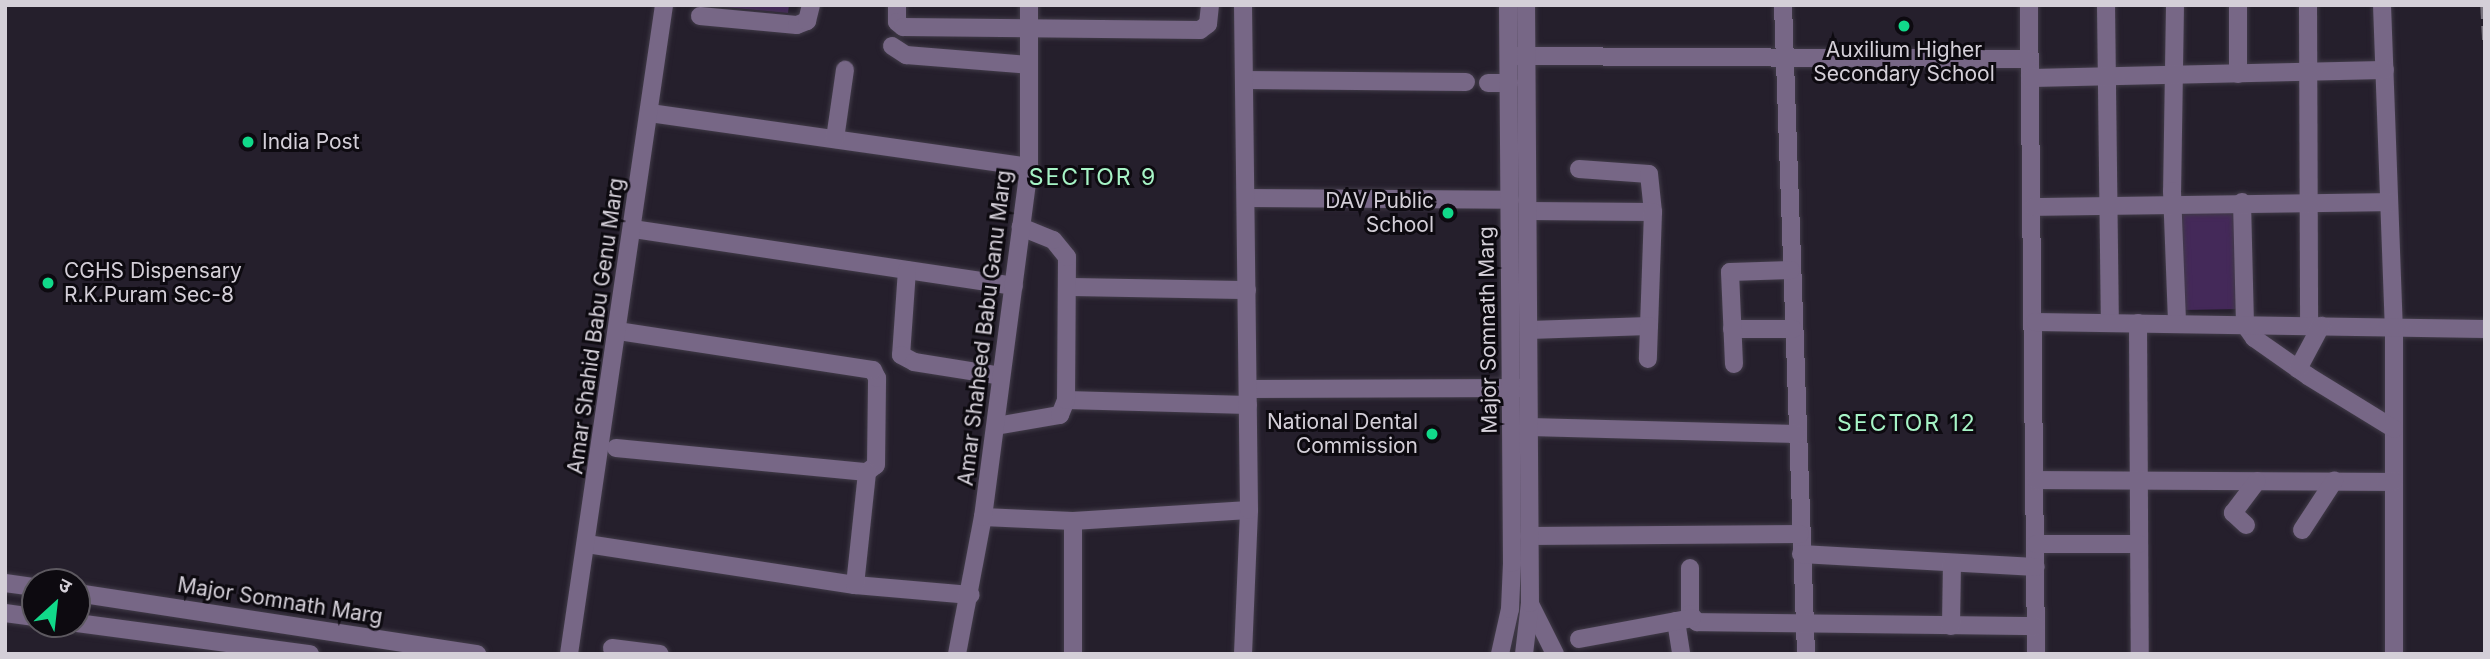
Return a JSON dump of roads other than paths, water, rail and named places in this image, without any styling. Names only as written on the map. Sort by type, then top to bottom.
[{"type":"street","name":"Amar Shahid Babu Genu Marg","points":[[569,654],[664,5]]},
{"type":"street","points":[[701,16],[797,25],[807,21],[811,5]]},
{"type":"street","points":[[897,5],[897,22],[903,27],[1200,30],[1208,24],[1210,5]]},
{"type":"street","name":"Amar Shaheed Babu Ganu Marg","points":[[957,654],[971,594],[983,517],[1029,167],[1029,5]]},
{"type":"street","points":[[1242,654],[1248,510],[1243,5]]},
{"type":"street","name":"Major Somnath Marg","points":[[1507,5],[1518,56],[1528,211],[1529,330],[1520,388],[1529,427],[1530,650]]},
{"type":"street","name":"Major Somnath Marg","points":[[1500,654],[1511,597],[1520,388],[1510,200],[1509,83],[1518,56],[1526,5]]},
{"type":"street","points":[[1783,5],[1806,654]]},
{"type":"street","points":[[2029,5],[2035,322],[2036,654]]},
{"type":"street","points":[[2106,5],[2110,323]]},
{"type":"street","points":[[2175,5],[2173,202],[2177,324]]},
{"type":"street","points":[[2238,5],[2238,74]]},
{"type":"street","points":[[2298,369],[2315,326],[2309,202],[2308,5]]},
{"type":"street","points":[[2382,5],[2394,327],[2394,654]]},
{"type":"street","points":[[892,46],[906,55],[1029,65]]},
{"type":"street","points":[[1518,56],[2028,59]]},
{"type":"street","points":[[835,139],[845,70]]},
{"type":"street","points":[[2030,78],[2107,79],[2385,70]]},
{"type":"street","points":[[1244,80],[1466,82]]},
{"type":"street","points":[[1488,83],[1509,83]]},
{"type":"street","points":[[650,113],[1029,167]]},
{"type":"street","points":[[1579,169],[1649,174],[1653,212],[1648,359]]},
{"type":"street","points":[[1246,198],[1510,200]]},
{"type":"street","points":[[2033,207],[2173,202],[2389,202]]},
{"type":"street","points":[[2242,202],[2245,325],[2254,338],[2298,369],[2394,429]]},
{"type":"street","points":[[1528,211],[1653,212]]},
{"type":"street","points":[[996,426],[1060,415],[1066,400],[1065,252],[1053,240],[1021,227]]},
{"type":"street","points":[[633,229],[1014,286]]},
{"type":"street","points":[[907,270],[901,355],[914,362],[1001,376]]},
{"type":"street","points":[[1734,364],[1730,272],[1791,270]]},
{"type":"street","points":[[1067,287],[1247,289]]},
{"type":"street","points":[[2035,322],[2485,329]]},
{"type":"street","points":[[2138,323],[2140,654]]},
{"type":"street","points":[[1529,330],[1649,327]]},
{"type":"street","points":[[1732,329],[1793,329]]},
{"type":"street","points":[[615,448],[867,472],[876,466],[877,378],[873,370],[618,331]]},
{"type":"street","points":[[1066,400],[1520,388]]},
{"type":"street","points":[[1529,427],[1797,434]]},
{"type":"street","points":[[855,585],[867,472]]},
{"type":"street","points":[[2036,480],[2394,482]]},
{"type":"street","points":[[2246,525],[2233,513],[2257,481]]},
{"type":"street","points":[[2302,530],[2334,481]]},
{"type":"street","points":[[983,517],[1073,521],[1248,510]]},
{"type":"street","points":[[1073,521],[1073,654]]},
{"type":"street","points":[[1530,536],[1800,534]]},
{"type":"street","points":[[587,544],[855,585],[971,594]]},
{"type":"street","points":[[2036,544],[2139,544]]},
{"type":"street","points":[[1801,554],[2036,568]]},
{"type":"street","points":[[1951,625],[1952,563]]},
{"type":"street","points":[[1681,654],[1690,568]]},
{"type":"street","name":"Major Somnath Marg","points":[[91,595],[477,654]]},
{"type":"street","points":[[1530,603],[1555,654]]},
{"type":"street","points":[[1579,639],[1684,619],[1703,623],[2036,626]]},
{"type":"street","points":[[91,625],[310,654]]},
{"type":"street","points":[[612,648],[660,654]]},
{"type":"railway","points":[[2483,5],[2485,41]]},
{"type":"place","name":"Auxilium Higher Secondary School","points":[[1904,26]]},
{"type":"place","name":"India Post","points":[[248,142]]},
{"type":"place","name":"DAV Public School","points":[[1448,213]]},
{"type":"place","name":"CGHS Dispensary R.K.Puram Sec-8","points":[[48,283]]},
{"type":"place","name":"National Dental Commission","points":[[1432,434]]},
{"type":"district","name":"SECTOR 9","points":[[1093,177]]},
{"type":"district","name":"SECTOR 12","points":[[1907,423]]}]
